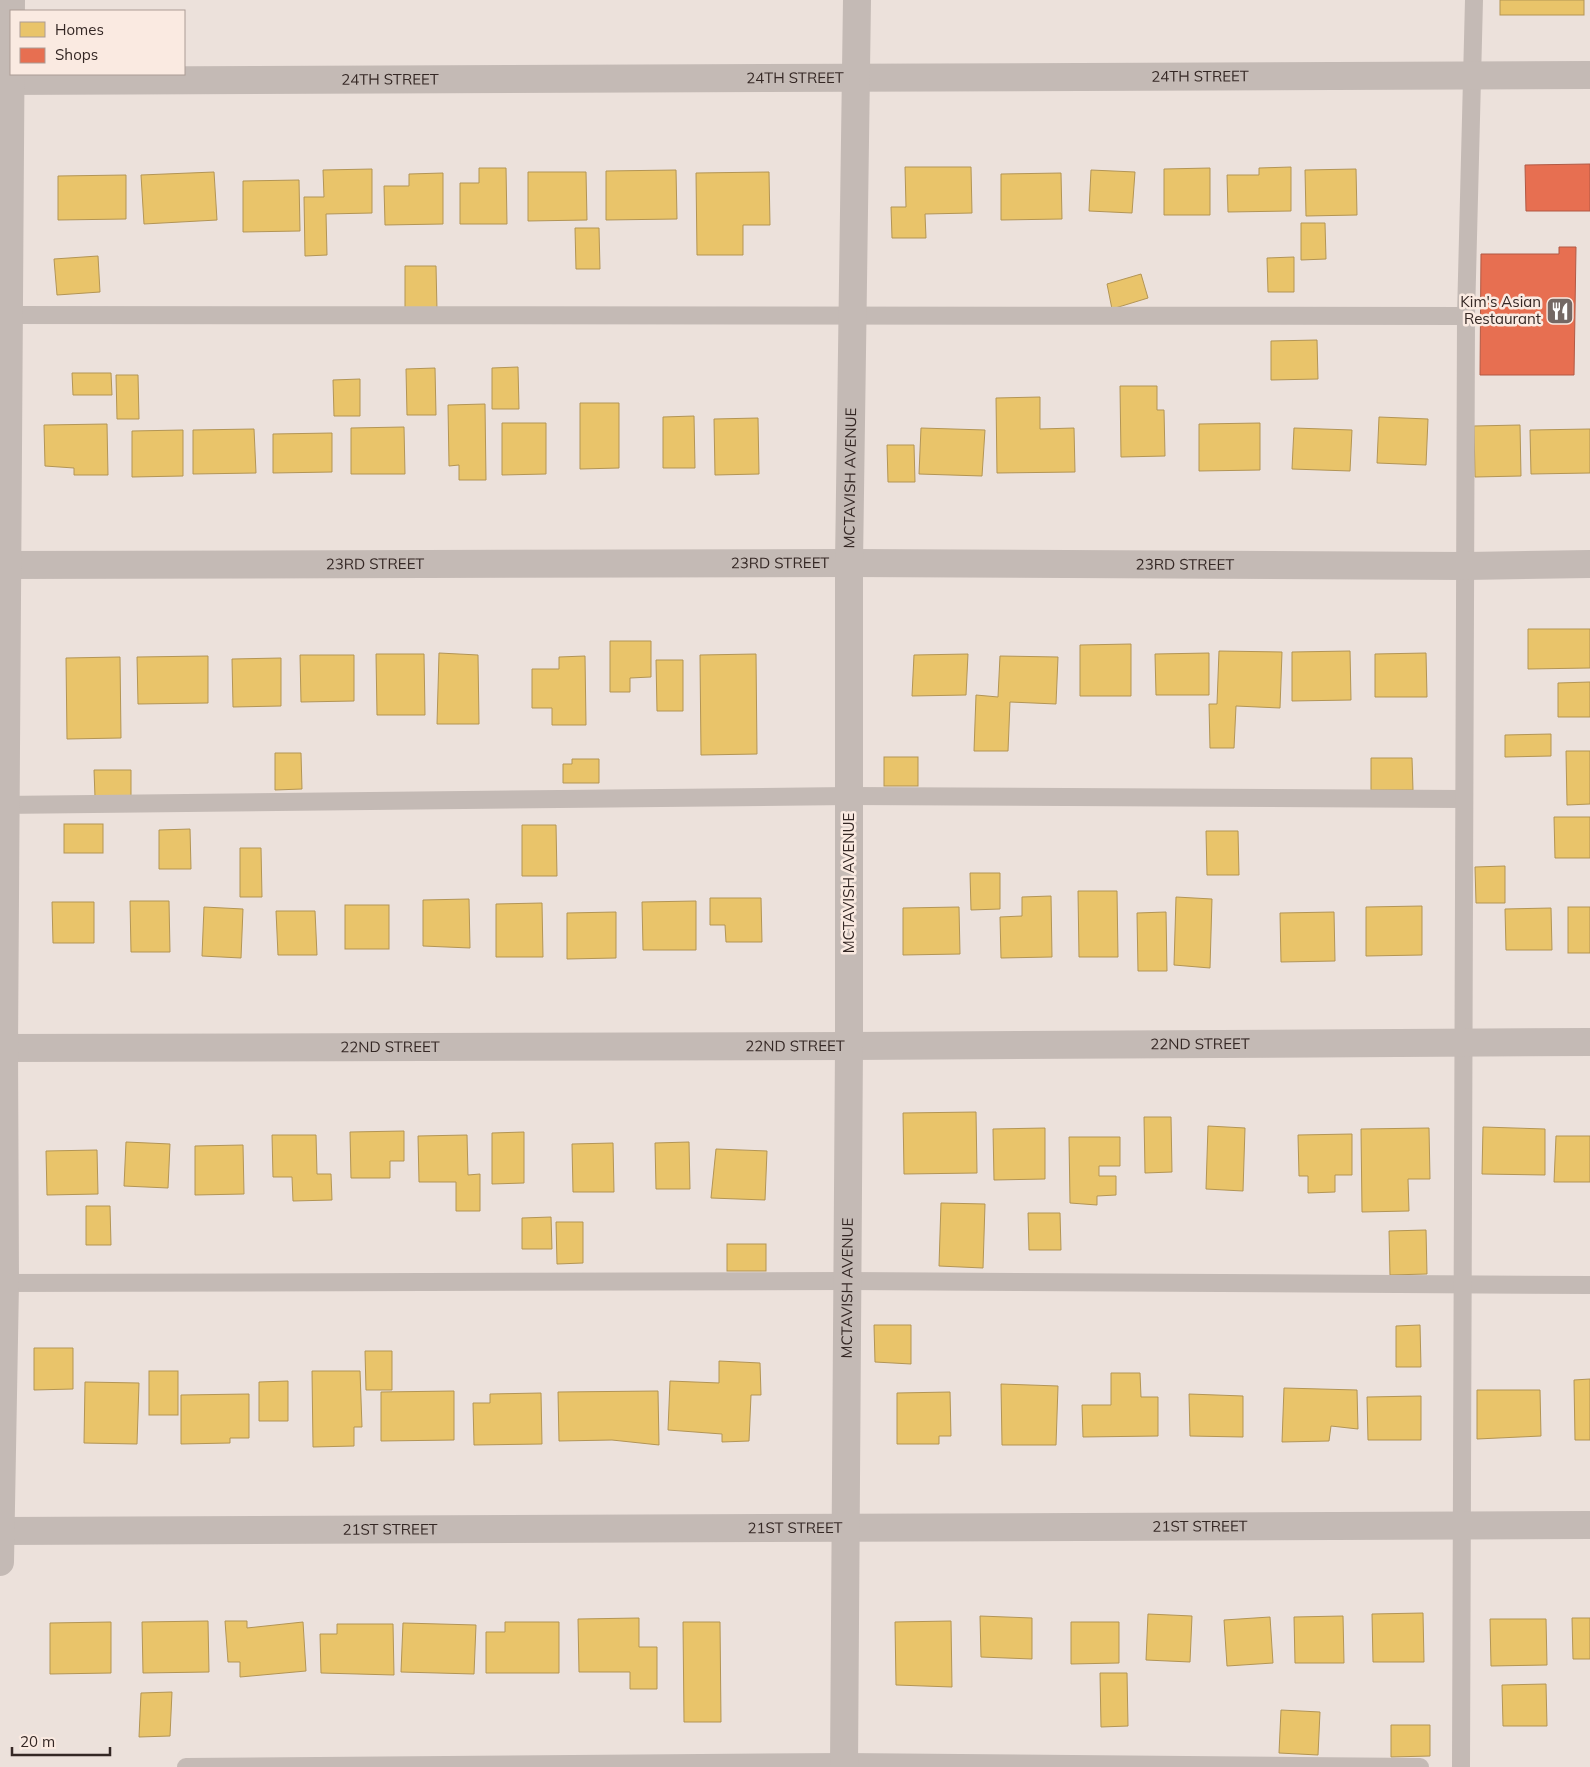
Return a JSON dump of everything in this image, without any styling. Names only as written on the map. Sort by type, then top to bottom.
[{"type":"street","name":"MCTAVISH AVENUE","points":[[844,1765],[848,1046],[848,562],[857,0]]},
{"type":"street","points":[[0,1562],[5,81],[10,14]]},
{"type":"street","name":"24TH STREET","points":[[5,81],[1590,75]]},
{"type":"street","name":"23RD STREET","points":[[4,565],[848,562],[1466,566],[1590,564]]},
{"type":"street","name":"22ND STREET","points":[[2,1048],[1590,1042]]},
{"type":"street","name":"21ST STREET","points":[[0,1531],[1590,1525]]},
{"type":"lane","points":[[1461,1767],[1466,316],[1474,0]]},
{"type":"lane","points":[[4,315],[1466,316]]},
{"type":"lane","points":[[3,805],[848,796],[1464,799]]},
{"type":"lane","points":[[2,1283],[847,1281],[1590,1284]]},
{"type":"lane","points":[[186,1767],[844,1765],[1420,1767]]},
{"type":"building: Homes","points":[[1500,0],[1584,0],[1584,15],[1500,15]]},
{"type":"building: Homes","points":[[905,167],[971,167],[972,213],[925,214],[926,238],[892,238],[891,207],[906,207]]},
{"type":"building: Homes","points":[[1291,167],[1291,211],[1228,212],[1227,175],[1259,175],[1259,168]]},
{"type":"building: Homes","points":[[479,168],[506,168],[507,224],[460,224],[460,183],[479,183]]},
{"type":"building: Homes","points":[[1210,168],[1210,215],[1164,215],[1164,169]]},
{"type":"building: Homes","points":[[372,169],[372,213],[326,214],[327,255],[305,256],[304,197],[324,197],[323,170]]},
{"type":"building: Homes","points":[[1356,169],[1357,215],[1306,216],[1305,170]]},
{"type":"building: Homes","points":[[676,170],[677,219],[606,220],[606,171]]},
{"type":"building: Homes","points":[[1091,170],[1135,172],[1132,213],[1089,211]]},
{"type":"building: Homes","points":[[214,172],[217,220],[144,224],[141,175]]},
{"type":"building: Homes","points":[[528,172],[586,172],[587,220],[528,221]]},
{"type":"building: Homes","points":[[769,172],[770,225],[743,225],[743,255],[697,255],[696,173]]},
{"type":"building: Homes","points":[[443,173],[443,224],[385,225],[384,186],[409,186],[409,174]]},
{"type":"building: Homes","points":[[1061,173],[1062,219],[1001,220],[1001,174]]},
{"type":"building: Homes","points":[[126,175],[126,219],[58,220],[58,176]]},
{"type":"building: Homes","points":[[299,180],[300,231],[243,232],[243,181]]},
{"type":"building: Homes","points":[[1301,223],[1325,223],[1326,259],[1301,260]]},
{"type":"building: Homes","points":[[575,228],[599,228],[600,269],[576,269]]},
{"type":"building: Homes","points":[[98,256],[100,292],[57,295],[54,259]]},
{"type":"building: Homes","points":[[1294,257],[1294,292],[1268,292],[1267,258]]},
{"type":"building: Homes","points":[[405,266],[436,266],[437,310],[405,310]]},
{"type":"building: Homes","points":[[1141,274],[1148,298],[1112,309],[1107,284]]},
{"type":"building: Homes","points":[[1317,340],[1318,379],[1271,380],[1271,341]]},
{"type":"building: Homes","points":[[518,367],[519,409],[492,409],[492,368]]},
{"type":"building: Homes","points":[[435,368],[436,415],[407,415],[406,369]]},
{"type":"building: Homes","points":[[72,373],[111,373],[112,395],[73,395]]},
{"type":"building: Homes","points":[[116,375],[138,375],[139,419],[117,419]]},
{"type":"building: Homes","points":[[360,379],[360,416],[334,416],[333,380]]},
{"type":"building: Homes","points":[[1120,386],[1157,386],[1157,410],[1164,410],[1165,456],[1121,457]]},
{"type":"building: Homes","points":[[1040,397],[1040,429],[1074,428],[1075,472],[997,473],[996,398]]},
{"type":"building: Homes","points":[[580,403],[619,403],[619,468],[580,469]]},
{"type":"building: Homes","points":[[485,404],[486,480],[459,480],[459,465],[449,466],[448,405]]},
{"type":"building: Homes","points":[[694,416],[695,468],[663,468],[663,417]]},
{"type":"building: Homes","points":[[1379,417],[1428,419],[1426,465],[1377,463]]},
{"type":"building: Homes","points":[[758,418],[759,474],[715,475],[714,419]]},
{"type":"building: Homes","points":[[502,423],[546,423],[546,474],[502,475]]},
{"type":"building: Homes","points":[[1260,423],[1260,470],[1199,471],[1199,424]]},
{"type":"building: Homes","points":[[107,424],[108,475],[74,475],[74,468],[45,466],[44,425]]},
{"type":"building: Homes","points":[[1520,425],[1521,476],[1475,477],[1474,426]]},
{"type":"building: Homes","points":[[404,427],[405,474],[351,474],[351,428]]},
{"type":"building: Homes","points":[[921,428],[985,430],[982,476],[919,474]]},
{"type":"building: Homes","points":[[1294,428],[1352,430],[1350,471],[1292,469]]},
{"type":"building: Homes","points":[[254,429],[256,473],[193,474],[193,430]]},
{"type":"building: Homes","points":[[1590,429],[1590,473],[1531,474],[1530,430]]},
{"type":"building: Homes","points":[[183,430],[183,476],[132,477],[132,431]]},
{"type":"building: Homes","points":[[332,433],[332,472],[273,473],[273,434]]},
{"type":"building: Homes","points":[[887,445],[914,445],[915,482],[888,482]]},
{"type":"building: Homes","points":[[1528,629],[1590,629],[1590,668],[1528,669]]},
{"type":"building: Homes","points":[[610,641],[651,641],[651,677],[630,678],[630,692],[610,692]]},
{"type":"building: Homes","points":[[1131,644],[1131,696],[1080,696],[1080,645]]},
{"type":"building: Homes","points":[[1219,651],[1282,652],[1280,708],[1236,706],[1234,748],[1210,748],[1209,704],[1217,704]]},
{"type":"building: Homes","points":[[1350,651],[1351,700],[1292,701],[1292,652]]},
{"type":"building: Homes","points":[[439,653],[478,655],[479,724],[437,724]]},
{"type":"building: Homes","points":[[1209,653],[1209,695],[1156,695],[1155,654]]},
{"type":"building: Homes","points":[[1426,653],[1427,697],[1375,697],[1375,654]]},
{"type":"building: Homes","points":[[376,654],[424,654],[425,715],[377,715]]},
{"type":"building: Homes","points":[[756,654],[757,754],[701,755],[700,655]]},
{"type":"building: Homes","points":[[968,654],[966,695],[912,696],[914,655]]},
{"type":"building: Homes","points":[[300,655],[354,655],[354,701],[301,702]]},
{"type":"building: Homes","points":[[208,656],[208,703],[138,704],[137,657]]},
{"type":"building: Homes","points":[[585,656],[586,725],[552,725],[552,708],[532,708],[532,669],[559,669],[559,657]]},
{"type":"building: Homes","points":[[1000,656],[1058,657],[1056,704],[1010,702],[1008,751],[974,751],[976,695],[998,697]]},
{"type":"building: Homes","points":[[120,657],[121,738],[67,739],[66,658]]},
{"type":"building: Homes","points":[[281,658],[281,706],[233,707],[232,659]]},
{"type":"building: Homes","points":[[656,660],[683,660],[683,711],[657,711]]},
{"type":"building: Homes","points":[[1590,682],[1590,717],[1558,717],[1558,683]]},
{"type":"building: Homes","points":[[1551,734],[1551,756],[1505,757],[1505,735]]},
{"type":"building: Homes","points":[[1566,751],[1590,751],[1590,804],[1567,805]]},
{"type":"building: Homes","points":[[275,753],[301,753],[302,789],[275,790]]},
{"type":"building: Homes","points":[[884,757],[918,757],[918,786],[884,786]]},
{"type":"building: Homes","points":[[1371,758],[1412,758],[1413,790],[1371,790]]},
{"type":"building: Homes","points":[[572,759],[599,759],[599,783],[563,783],[563,764],[572,764]]},
{"type":"building: Homes","points":[[94,770],[131,770],[131,796],[95,797]]},
{"type":"building: Homes","points":[[1554,817],[1590,817],[1590,858],[1555,858]]},
{"type":"building: Homes","points":[[64,824],[103,824],[103,853],[64,853]]},
{"type":"building: Homes","points":[[522,825],[556,825],[557,876],[522,876]]},
{"type":"building: Homes","points":[[190,829],[191,869],[159,869],[159,830]]},
{"type":"building: Homes","points":[[1206,831],[1238,831],[1239,875],[1207,875]]},
{"type":"building: Homes","points":[[240,848],[261,848],[262,897],[240,897]]},
{"type":"building: Homes","points":[[1505,866],[1505,903],[1476,903],[1475,867]]},
{"type":"building: Homes","points":[[970,873],[1000,873],[1000,909],[971,910]]},
{"type":"building: Homes","points":[[1078,891],[1117,891],[1118,957],[1079,957]]},
{"type":"building: Homes","points":[[1051,896],[1052,957],[1001,958],[1000,917],[1022,916],[1022,897]]},
{"type":"building: Homes","points":[[1176,897],[1212,899],[1210,968],[1174,965]]},
{"type":"building: Homes","points":[[710,898],[761,898],[762,942],[726,942],[725,925],[710,925]]},
{"type":"building: Homes","points":[[469,899],[470,948],[423,946],[423,900]]},
{"type":"building: Homes","points":[[130,901],[169,901],[170,952],[131,952]]},
{"type":"building: Homes","points":[[696,901],[696,950],[643,950],[642,902]]},
{"type":"building: Homes","points":[[52,902],[94,902],[94,943],[53,943]]},
{"type":"building: Homes","points":[[542,903],[543,957],[496,957],[496,904]]},
{"type":"building: Homes","points":[[345,905],[389,905],[389,949],[345,949]]},
{"type":"building: Homes","points":[[1422,906],[1422,955],[1366,956],[1366,907]]},
{"type":"building: Homes","points":[[204,907],[243,909],[241,958],[202,956]]},
{"type":"building: Homes","points":[[959,907],[960,954],[903,955],[903,908]]},
{"type":"building: Homes","points":[[1568,907],[1590,907],[1590,953],[1568,953]]},
{"type":"building: Homes","points":[[1551,908],[1552,950],[1506,950],[1505,909]]},
{"type":"building: Homes","points":[[276,911],[315,911],[317,955],[278,955]]},
{"type":"building: Homes","points":[[616,912],[616,958],[567,959],[567,913]]},
{"type":"building: Homes","points":[[1166,912],[1167,971],[1138,971],[1137,913]]},
{"type":"building: Homes","points":[[1334,912],[1335,961],[1281,962],[1280,913]]},
{"type":"building: Homes","points":[[976,1112],[977,1173],[904,1174],[903,1113]]},
{"type":"building: Homes","points":[[1144,1117],[1171,1117],[1172,1172],[1145,1173]]},
{"type":"building: Homes","points":[[1208,1126],[1245,1128],[1243,1191],[1206,1189]]},
{"type":"building: Homes","points":[[1483,1127],[1545,1129],[1545,1175],[1482,1174]]},
{"type":"building: Homes","points":[[1045,1128],[1045,1179],[994,1180],[993,1129]]},
{"type":"building: Homes","points":[[1429,1128],[1430,1179],[1408,1179],[1409,1211],[1362,1212],[1361,1129]]},
{"type":"building: Homes","points":[[404,1131],[404,1161],[390,1161],[390,1178],[351,1178],[350,1132]]},
{"type":"building: Homes","points":[[524,1132],[524,1183],[492,1184],[492,1133]]},
{"type":"building: Homes","points":[[1352,1134],[1352,1175],[1335,1175],[1335,1192],[1308,1193],[1308,1176],[1299,1176],[1298,1135]]},
{"type":"building: Homes","points":[[272,1135],[316,1135],[317,1174],[331,1174],[332,1200],[293,1201],[292,1177],[273,1177]]},
{"type":"building: Homes","points":[[467,1135],[468,1175],[480,1174],[480,1211],[456,1211],[456,1182],[419,1182],[418,1136]]},
{"type":"building: Homes","points":[[1556,1136],[1590,1136],[1590,1182],[1554,1182]]},
{"type":"building: Homes","points":[[1069,1137],[1120,1137],[1120,1166],[1099,1166],[1099,1176],[1116,1176],[1116,1195],[1097,1196],[1097,1205],[1070,1203]]},
{"type":"building: Homes","points":[[126,1142],[170,1144],[168,1188],[124,1186]]},
{"type":"building: Homes","points":[[689,1142],[690,1189],[656,1189],[655,1143]]},
{"type":"building: Homes","points":[[613,1143],[614,1192],[573,1192],[572,1144]]},
{"type":"building: Homes","points":[[243,1145],[244,1194],[195,1195],[195,1146]]},
{"type":"building: Homes","points":[[716,1149],[767,1151],[765,1200],[711,1198]]},
{"type":"building: Homes","points":[[97,1150],[98,1194],[47,1195],[46,1151]]},
{"type":"building: Homes","points":[[941,1203],[985,1204],[983,1268],[939,1266]]},
{"type":"building: Homes","points":[[86,1206],[110,1206],[111,1245],[86,1245]]},
{"type":"building: Homes","points":[[1028,1213],[1060,1213],[1061,1250],[1029,1250]]},
{"type":"building: Homes","points":[[551,1217],[552,1249],[522,1249],[522,1218]]},
{"type":"building: Homes","points":[[556,1222],[583,1222],[583,1263],[557,1264]]},
{"type":"building: Homes","points":[[1426,1230],[1427,1274],[1390,1275],[1389,1231]]},
{"type":"building: Homes","points":[[727,1244],[766,1244],[766,1271],[727,1271]]},
{"type":"building: Homes","points":[[874,1325],[911,1325],[911,1364],[875,1362]]},
{"type":"building: Homes","points":[[1420,1325],[1421,1367],[1396,1367],[1396,1326]]},
{"type":"building: Homes","points":[[34,1348],[73,1348],[73,1389],[34,1390]]},
{"type":"building: Homes","points":[[365,1351],[392,1351],[392,1390],[366,1390]]},
{"type":"building: Homes","points":[[719,1361],[760,1363],[761,1395],[751,1395],[749,1441],[722,1442],[722,1434],[668,1430],[670,1381],[719,1383]]},
{"type":"building: Homes","points":[[149,1371],[178,1371],[178,1415],[149,1415]]},
{"type":"building: Homes","points":[[312,1371],[360,1371],[362,1427],[354,1427],[354,1446],[313,1447]]},
{"type":"building: Homes","points":[[1111,1373],[1140,1373],[1141,1397],[1158,1397],[1158,1436],[1083,1437],[1082,1405],[1111,1405]]},
{"type":"building: Homes","points":[[1590,1379],[1590,1440],[1575,1440],[1574,1380]]},
{"type":"building: Homes","points":[[288,1381],[288,1421],[259,1421],[259,1382]]},
{"type":"building: Homes","points":[[85,1382],[139,1383],[137,1444],[84,1443]]},
{"type":"building: Homes","points":[[1001,1384],[1058,1386],[1056,1445],[1002,1445]]},
{"type":"building: Homes","points":[[1284,1388],[1357,1390],[1358,1429],[1331,1426],[1329,1441],[1282,1442]]},
{"type":"building: Homes","points":[[1477,1390],[1540,1390],[1541,1436],[1477,1439]]},
{"type":"building: Homes","points":[[454,1391],[454,1440],[381,1441],[381,1392]]},
{"type":"building: Homes","points":[[658,1391],[659,1445],[612,1440],[559,1441],[558,1392]]},
{"type":"building: Homes","points":[[950,1392],[951,1436],[939,1436],[939,1444],[897,1444],[897,1393]]},
{"type":"building: Homes","points":[[541,1393],[542,1444],[474,1445],[473,1403],[490,1403],[490,1394]]},
{"type":"building: Homes","points":[[249,1394],[249,1438],[230,1438],[230,1443],[181,1444],[181,1395]]},
{"type":"building: Homes","points":[[1189,1394],[1243,1396],[1243,1437],[1190,1436]]},
{"type":"building: Homes","points":[[1421,1396],[1421,1440],[1368,1440],[1367,1397]]},
{"type":"building: Homes","points":[[1423,1613],[1424,1662],[1373,1662],[1372,1614]]},
{"type":"building: Homes","points":[[1148,1614],[1192,1616],[1190,1662],[1146,1660]]},
{"type":"building: Homes","points":[[980,1616],[1032,1618],[1032,1659],[981,1657]]},
{"type":"building: Homes","points":[[1343,1616],[1344,1663],[1295,1663],[1294,1617]]},
{"type":"building: Homes","points":[[1270,1617],[1273,1663],[1227,1666],[1224,1620]]},
{"type":"building: Homes","points":[[639,1618],[639,1647],[657,1647],[657,1689],[630,1689],[630,1672],[579,1672],[578,1619]]},
{"type":"building: Homes","points":[[1572,1618],[1590,1618],[1590,1659],[1573,1659]]},
{"type":"building: Homes","points":[[1490,1619],[1546,1619],[1547,1665],[1491,1666]]},
{"type":"building: Homes","points":[[208,1621],[209,1672],[143,1673],[142,1622]]},
{"type":"building: Homes","points":[[225,1621],[247,1621],[247,1628],[303,1622],[306,1671],[240,1677],[240,1662],[228,1662]]},
{"type":"building: Homes","points":[[951,1621],[952,1687],[896,1685],[895,1622]]},
{"type":"building: Homes","points":[[111,1622],[111,1673],[50,1674],[50,1623]]},
{"type":"building: Homes","points":[[505,1622],[559,1622],[559,1673],[486,1673],[486,1632],[505,1632]]},
{"type":"building: Homes","points":[[683,1622],[720,1622],[721,1722],[684,1722]]},
{"type":"building: Homes","points":[[1071,1622],[1119,1622],[1119,1663],[1071,1664]]},
{"type":"building: Homes","points":[[403,1623],[476,1625],[474,1674],[401,1672]]},
{"type":"building: Homes","points":[[337,1624],[393,1624],[394,1675],[321,1673],[320,1634],[337,1634]]},
{"type":"building: Homes","points":[[1100,1673],[1127,1673],[1128,1726],[1101,1727]]},
{"type":"building: Homes","points":[[1546,1684],[1547,1726],[1503,1726],[1502,1685]]},
{"type":"building: Homes","points":[[172,1692],[170,1736],[139,1737],[141,1693]]},
{"type":"building: Homes","points":[[1281,1710],[1320,1712],[1318,1755],[1279,1753]]},
{"type":"building: Homes","points":[[1391,1725],[1430,1725],[1430,1756],[1391,1757]]},
{"type":"building: Shops","points":[[1590,164],[1590,211],[1526,211],[1525,165]]},
{"type":"building: Shops","points":[[1559,247],[1576,247],[1574,375],[1480,375],[1481,254],[1559,254]]},
{"type":"place","name":"Kim's Asian Restaurant","points":[[1560,311]]}]
